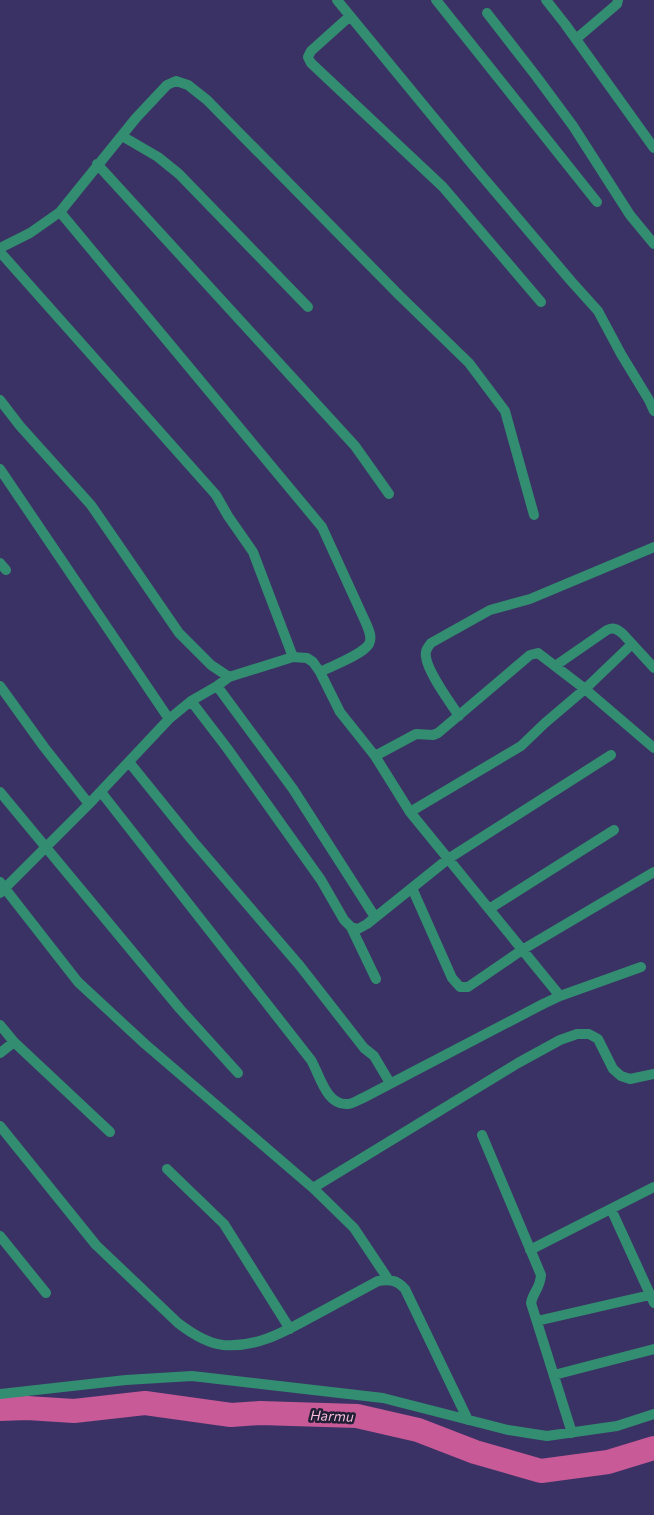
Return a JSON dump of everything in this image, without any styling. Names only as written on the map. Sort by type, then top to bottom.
[{"type":"street","points":[[337,0],[482,177],[598,311],[654,411]]},
{"type":"street","points":[[436,0],[597,202]]},
{"type":"street","points":[[546,0],[576,38],[654,148]]},
{"type":"street","points":[[576,38],[617,4],[618,0]]},
{"type":"street","points":[[487,13],[573,126],[630,216],[654,244]]},
{"type":"street","points":[[350,16],[311,51],[308,57],[311,63],[443,187],[542,302]]},
{"type":"street","points":[[293,657],[253,552],[216,495],[0,250],[30,233],[60,212],[136,118],[167,85],[176,81],[188,85],[207,100],[469,363],[505,411],[534,515]]},
{"type":"street","points":[[122,136],[158,156],[179,174],[308,307]]},
{"type":"street","points":[[98,164],[355,446],[389,494]]},
{"type":"street","points":[[60,212],[322,527],[365,621],[370,637],[368,644],[360,652],[320,672]]},
{"type":"street","points":[[0,400],[20,426],[91,505],[179,633],[211,665],[229,676]]},
{"type":"street","points":[[0,469],[169,719]]},
{"type":"street","points":[[459,716],[430,671],[426,658],[426,649],[431,643],[490,610],[530,599],[654,546]]},
{"type":"street","points":[[555,666],[606,630],[612,628],[617,629],[654,668]]},
{"type":"street","points":[[410,812],[521,746],[632,644]]},
{"type":"street","points":[[375,756],[416,734],[433,735],[438,733],[530,655],[538,653],[585,689],[654,748]]},
{"type":"street","points":[[388,1279],[354,1228],[313,1188],[145,1044],[78,982],[2,887],[89,804],[169,719],[191,701],[217,686],[229,676],[293,657],[306,658],[313,662],[320,672],[340,712],[375,756],[410,812],[560,996]]},
{"type":"street","points":[[0,686],[44,747],[89,804]]},
{"type":"street","points":[[217,686],[292,789],[375,917]]},
{"type":"street","points":[[191,701],[227,748],[321,880],[344,920],[351,927],[376,979]]},
{"type":"street","points":[[351,927],[358,929],[448,859],[611,755]]},
{"type":"street","points":[[129,762],[192,840],[300,966],[364,1048],[374,1056],[390,1083]]},
{"type":"street","points":[[0,792],[180,1009],[238,1073]]},
{"type":"street","points":[[100,792],[311,1060],[329,1096],[338,1103],[349,1104],[560,996],[641,967]]},
{"type":"street","points":[[489,909],[614,830]]},
{"type":"street","points":[[412,888],[452,978],[460,987],[468,987],[522,950],[654,872]]},
{"type":"street","points":[[0,1025],[14,1042],[110,1132]]},
{"type":"street","points":[[313,1188],[518,1063],[560,1040],[578,1034],[589,1034],[598,1039],[613,1069],[621,1076],[630,1079],[654,1074]]},
{"type":"street","points":[[0,1053],[14,1042]]},
{"type":"street","points":[[0,1126],[96,1245],[178,1323],[207,1340],[222,1345],[247,1344],[275,1337],[378,1281],[388,1279],[398,1282],[405,1289],[468,1420]]},
{"type":"street","points":[[482,1135],[541,1275],[540,1284],[532,1296],[532,1303],[572,1433]]},
{"type":"street","points":[[167,1169],[224,1224],[290,1329]]},
{"type":"street","points":[[530,1250],[654,1186]]},
{"type":"street","points":[[537,1320],[652,1299],[611,1209]]},
{"type":"street","points":[[0,1236],[46,1293]]},
{"type":"street","points":[[554,1375],[654,1349]]},
{"type":"street","points":[[0,1394],[126,1380],[192,1376],[383,1398],[508,1430],[547,1436],[617,1426],[654,1414]]},
{"type":"waterway","name":"Harmu","points":[[0,1409],[27,1408],[74,1411],[145,1403],[231,1415],[260,1413],[357,1416],[418,1430],[475,1452],[541,1471],[608,1462],[654,1448]]}]
